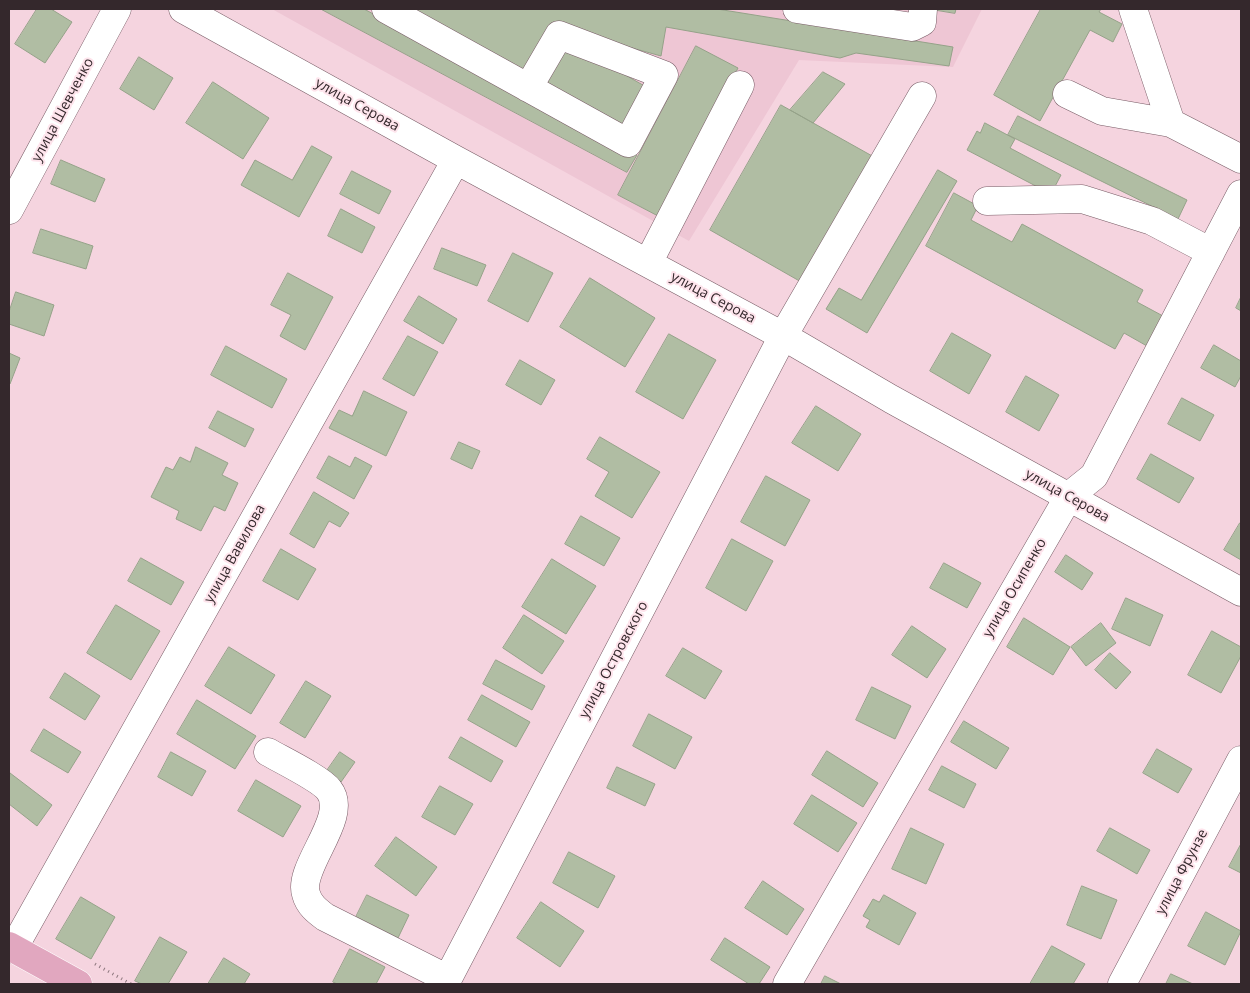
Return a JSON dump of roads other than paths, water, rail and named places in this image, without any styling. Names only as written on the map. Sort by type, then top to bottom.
[{"type":"main road","points":[[11,948],[78,984]]},
{"type":"street","name":"улица Шевченко","points":[[9,210],[117,9]]},
{"type":"street","name":"улица Серова","points":[[182,9],[456,160],[783,336],[891,399],[1241,592]]},
{"type":"street","points":[[386,9],[528,88],[628,143],[664,75],[559,35],[528,88]]},
{"type":"street","points":[[797,9],[912,27],[922,22],[923,9]]},
{"type":"street","points":[[1133,9],[1171,123]]},
{"type":"street","points":[[648,263],[740,85]]},
{"type":"street","points":[[1067,94],[1102,111],[1171,123],[1241,159]]},
{"type":"street","name":"улица Островского","points":[[446,982],[783,336],[922,96]]},
{"type":"street","name":"улица Вавилова","points":[[11,948],[456,160]]},
{"type":"street","name":"улица Осипенко","points":[[787,984],[1069,496],[1094,476],[1241,194]]},
{"type":"street","points":[[987,201],[1082,199],[1152,221],[1211,252]]},
{"type":"street","points":[[268,752],[330,790],[334,801],[334,813],[306,880],[305,893],[312,906],[325,917],[446,982]]},
{"type":"street","name":"улица Фрунзе","points":[[1122,984],[1241,760]]}]
